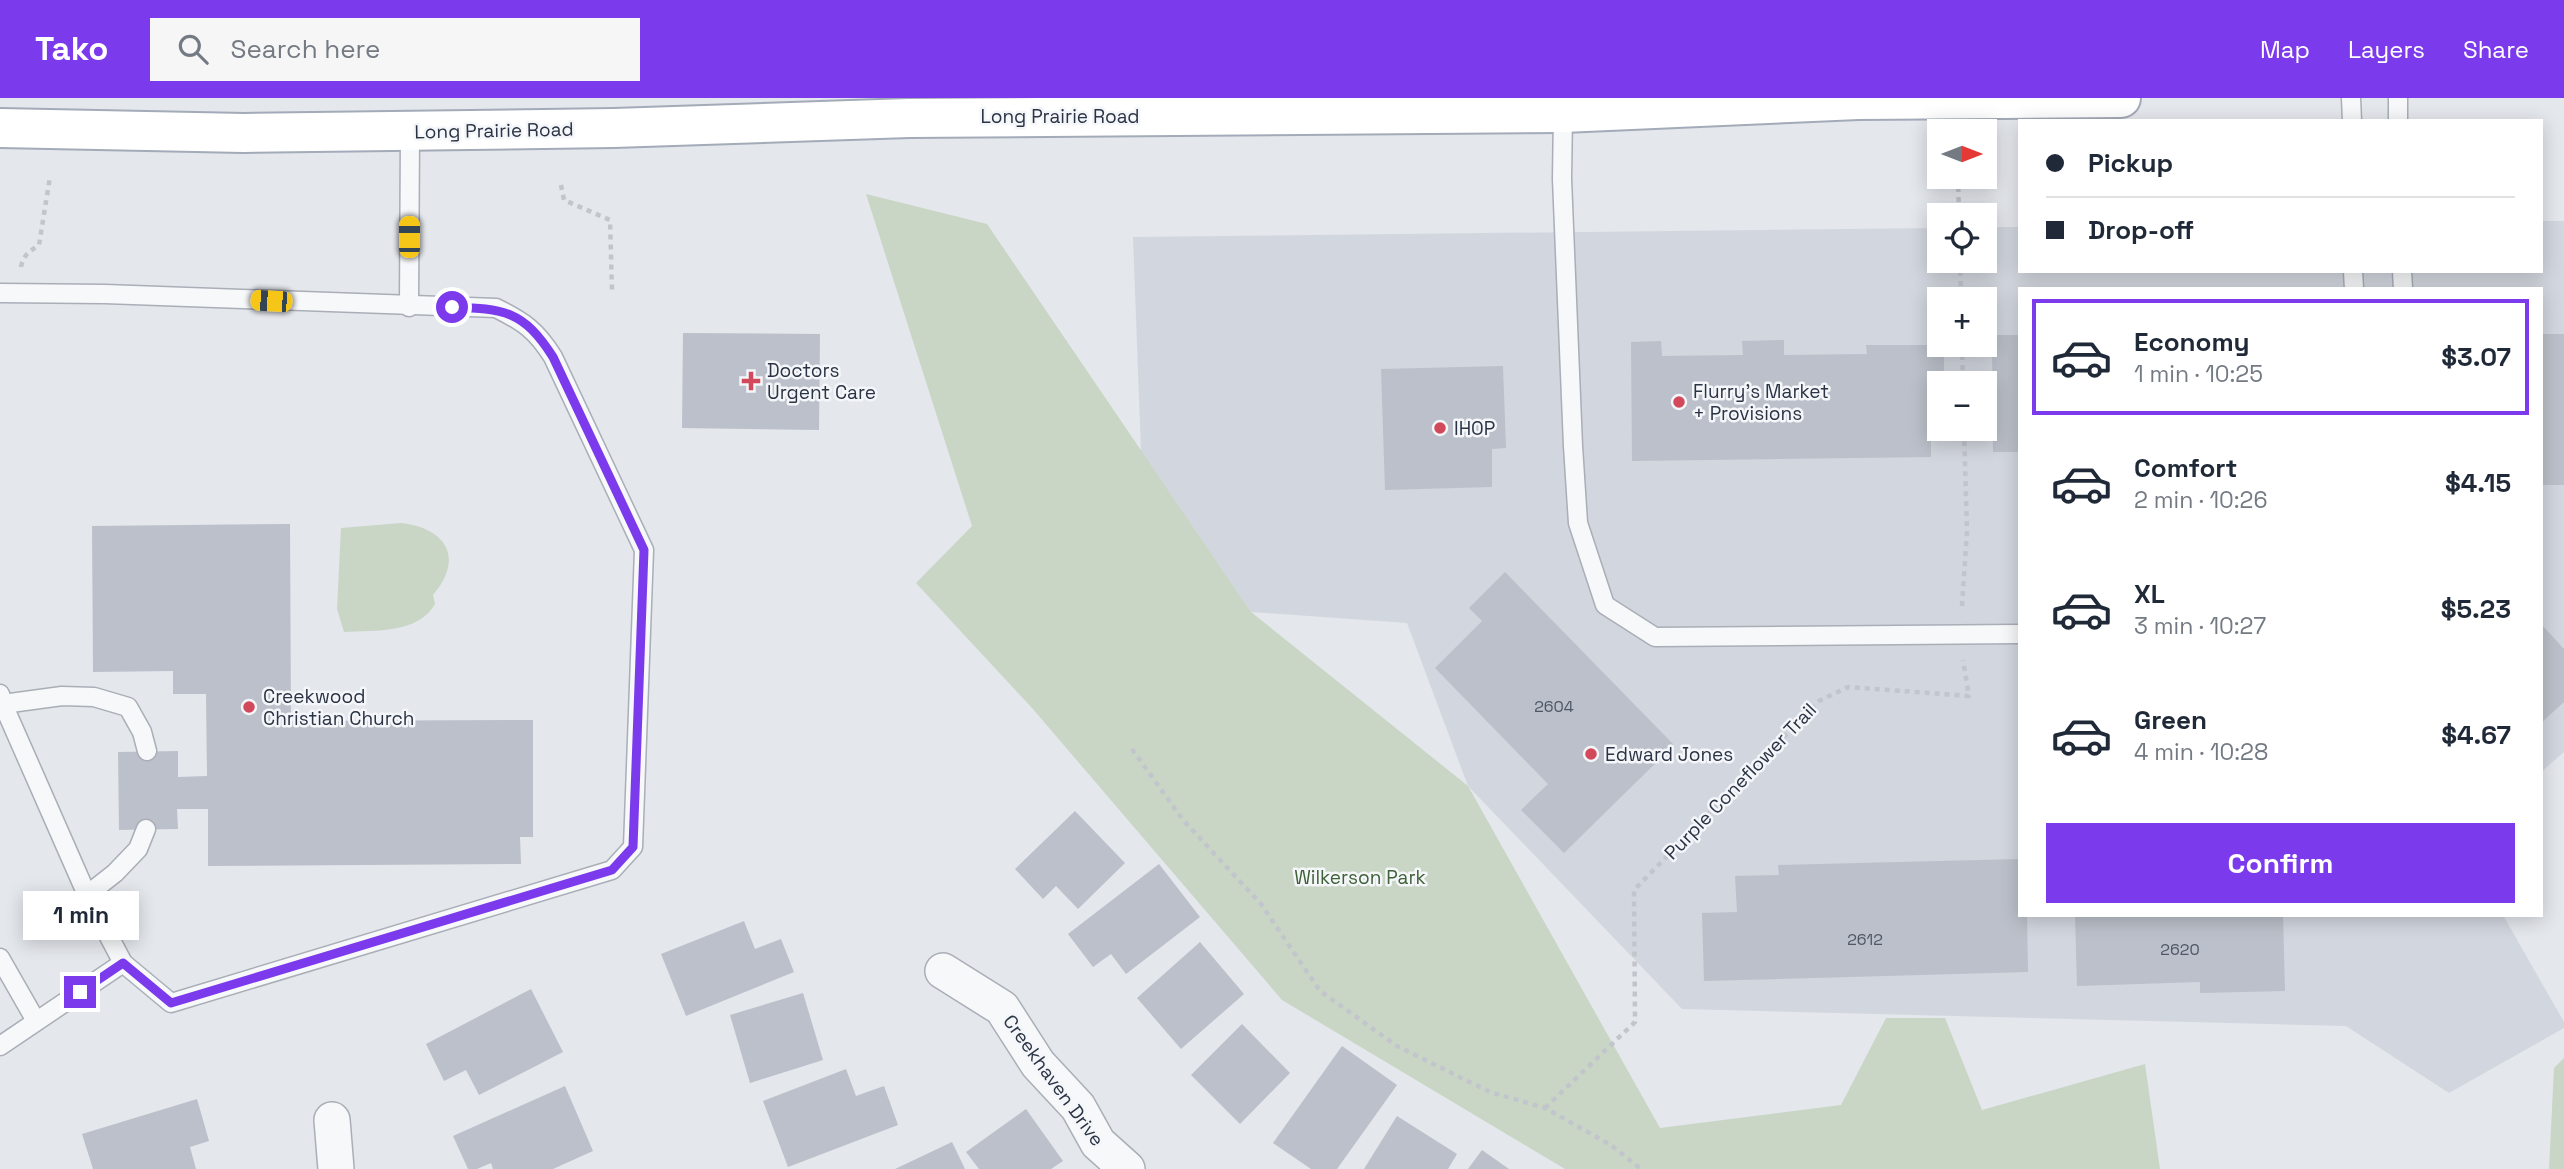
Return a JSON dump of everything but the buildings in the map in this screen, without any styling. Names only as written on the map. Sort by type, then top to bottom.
[{"type":"main road","name":"Long Prairie Road","points":[[0,128],[244,134],[627,128],[909,118],[1563,113],[1858,100],[2121,98]]},
{"type":"street","name":"Creekhaven Drive","points":[[943,971],[1002,1008],[1038,1064],[1078,1107],[1098,1143],[1128,1169]]},
{"type":"street","points":[[332,1121],[336,1169]]},
{"type":"lane","points":[[2351,98],[2351,119]]},
{"type":"lane","points":[[2398,98],[2398,119]]},
{"type":"lane","points":[[1563,113],[1562,179],[1578,523],[1605,605],[1655,637],[2018,634]]},
{"type":"lane","points":[[408,307],[410,131]]},
{"type":"lane","points":[[9,293],[496,308],[525,322],[541,338],[553,357],[644,550],[633,847],[612,870],[171,1003],[123,963],[87,895],[1,699],[94,697],[128,708],[142,732],[147,751]]},
{"type":"lane","points":[[87,895],[138,849],[146,829]]},
{"type":"lane","points":[[0,958],[36,1021]]},
{"type":"lane","points":[[0,1046],[123,963]]},
{"type":"path","points":[[9,293],[22,261],[28,252],[39,244],[50,177]]},
{"type":"path","points":[[561,185],[564,200],[610,220],[612,291]]},
{"type":"path","name":"Purple Coneflower Trail","points":[[1545,1108],[1635,1022],[1634,890],[1819,701],[1848,687],[1969,696],[1959,635],[1968,531],[1964,441]]},
{"type":"path","points":[[1132,749],[1183,820],[1261,904],[1320,991],[1397,1045],[1490,1092],[1545,1108],[1611,1145],[1641,1169]]},
{"type":"shaded area","points":[[2543,221],[2564,221],[2564,752],[2543,770],[2543,287],[2018,287],[2018,917],[2504,917],[2564,1022],[2564,1028],[2449,1093],[2346,1026],[1682,1009],[1468,786],[1407,623],[1251,612],[1141,451],[1133,237],[1927,228],[1927,273],[1997,273],[1997,227],[2018,227],[2018,273],[2543,273]]},
{"type":"green space","name":"Wilkerson Park","points":[[866,194],[987,224],[1251,612],[1468,786],[1660,1128],[1841,1105],[1886,1018],[1945,1018],[1982,1110],[2145,1064],[2160,1169],[1565,1169],[1282,1000],[1032,708],[916,583],[972,526]]},
{"type":"green space","points":[[401,523],[429,531],[446,547],[448,569],[433,595],[435,604],[427,614],[407,626],[344,632],[337,609],[341,528]]},
{"type":"green space","points":[[2564,1058],[2564,1169],[2549,1169],[2554,1068]]},
{"type":"place","name":"Doctors Urgent Care","points":[[751,381]]},
{"type":"place","name":"Flurry's Market + Provisions","points":[[1679,402]]},
{"type":"place","name":"IHOP","points":[[1440,428]]},
{"type":"place","name":"Creekwood Christian Church","points":[[249,707]]},
{"type":"place","name":"Edward Jones","points":[[1591,754]]},
{"type":"route","points":[[80,992],[123,963],[171,1003],[612,870],[633,847],[644,550],[553,357],[541,338],[525,322],[496,308],[452,307]]}]
